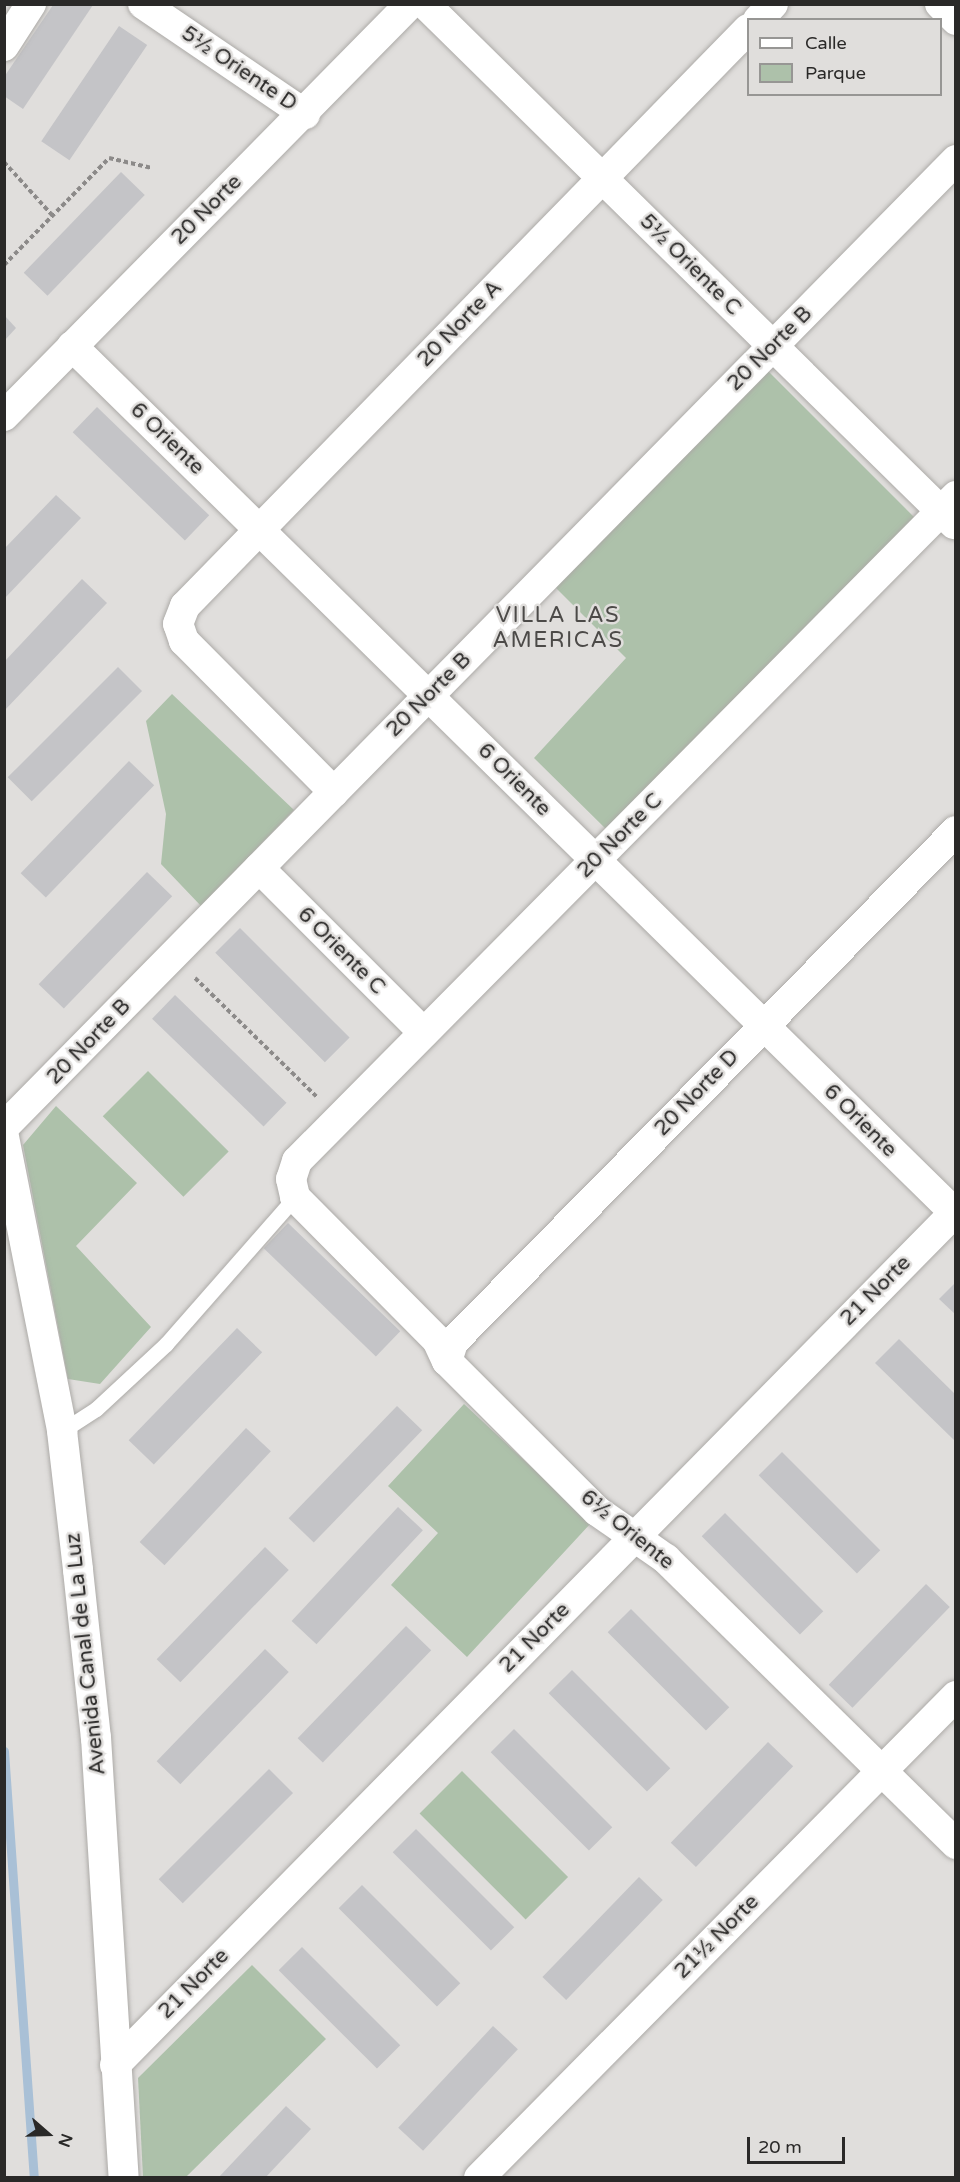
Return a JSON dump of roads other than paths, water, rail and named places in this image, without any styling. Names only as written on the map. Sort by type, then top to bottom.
[{"type":"street","points":[[4,46],[31,4]]},
{"type":"street","name":"5½ Oriente D","points":[[143,4],[305,114]]},
{"type":"street","name":"20 Norte","points":[[4,416],[305,114],[410,4]]},
{"type":"street","name":"5½ Oriente C","points":[[425,4],[773,346],[951,511]]},
{"type":"street","points":[[760,18],[773,4]]},
{"type":"street","points":[[940,4],[956,20]]},
{"type":"street","name":"20 Norte A","points":[[334,792],[184,641],[178,624],[185,606],[747,30]]},
{"type":"street","name":"20 Norte B","points":[[4,1127],[956,160]]},
{"type":"street","name":"6 Oriente","points":[[72,346],[955,1213]]},
{"type":"street","name":"20 Norte C","points":[[293,1188],[297,1161],[595,860],[951,511]]},
{"type":"street","name":"20 Norte D","points":[[447,1361],[453,1342],[956,831]]},
{"type":"street","name":"6 Oriente C","points":[[259,868],[424,1033]]},
{"type":"street","name":"Avenida Canal de La Luz","points":[[4,1137],[62,1431],[96,1738],[115,2065],[124,2178]]},
{"type":"street","name":"6½ Oriente","points":[[293,1188],[438,1340],[447,1361],[597,1511],[666,1559],[956,1844]]},
{"type":"street","name":"21 Norte","points":[[115,2065],[955,1213]]},
{"type":"street","name":"21½ Norte","points":[[479,2178],[956,1696]]},
{"type":"lane","points":[[62,1431],[96,1409],[166,1344],[293,1188]]},
{"type":"waterway","points":[[4,1751],[34,2178]]},
{"type":"district","name":"VILLA LAS AMERICAS","points":[[558,628]]}]
